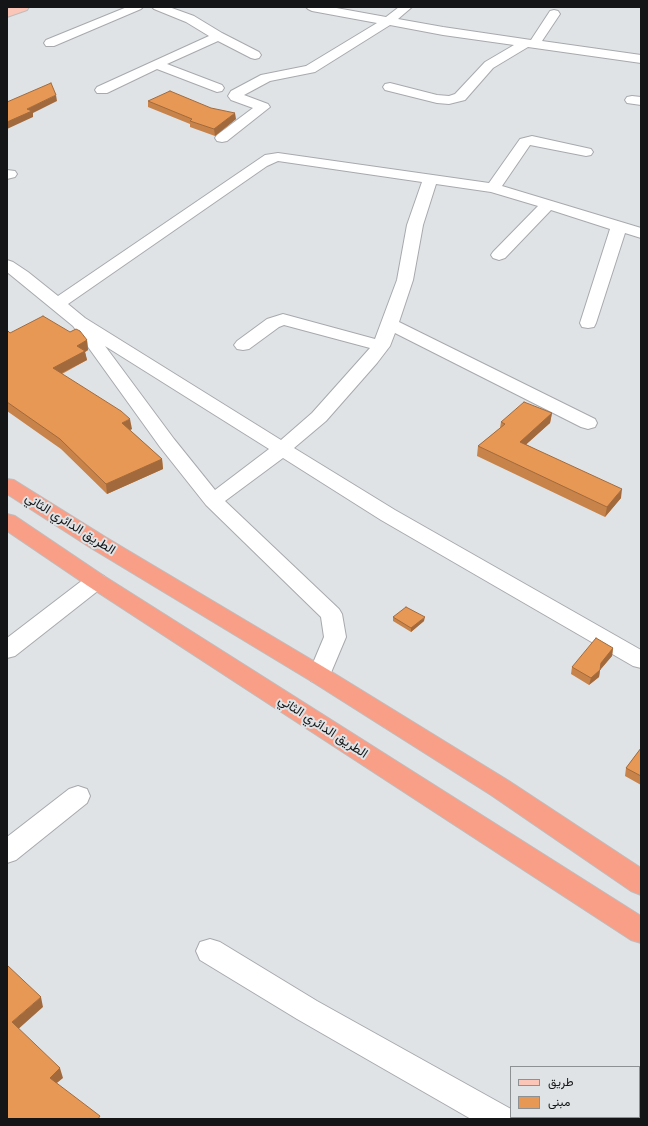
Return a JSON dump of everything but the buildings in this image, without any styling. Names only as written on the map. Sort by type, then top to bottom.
[{"type":"highway","name":"الطريق الدائري الثاني","points":[[7,485],[98,543],[319,675],[500,788],[641,883]]},
{"type":"highway","name":"الطريق الدائري الثاني","points":[[7,522],[96,581],[641,931]]},
{"type":"main road","points":[[7,13],[23,7]]},
{"type":"street","points":[[50,44],[110,17],[137,7]]},
{"type":"street","points":[[158,7],[190,20],[255,55]]},
{"type":"street","points":[[312,7],[420,28],[641,59]]},
{"type":"street","points":[[222,138],[264,107],[236,97],[236,94],[266,78],[310,69],[388,21],[406,7]]},
{"type":"street","points":[[390,87],[437,100],[449,100],[460,97],[489,64],[530,44],[554,14]]},
{"type":"street","points":[[102,90],[157,66],[218,36]]},
{"type":"street","points":[[157,66],[217,88]]},
{"type":"street","points":[[493,188],[525,142],[532,140],[586,152]]},
{"type":"street","points":[[57,304],[262,162],[270,158],[291,158],[493,188],[641,233]]},
{"type":"street","points":[[213,501],[282,449],[319,417],[371,359],[380,346],[390,324],[405,280],[415,224],[430,179]]},
{"type":"street","points":[[499,255],[548,205]]},
{"type":"street","points":[[588,323],[619,226]]},
{"type":"street","points":[[7,265],[79,322],[282,449],[388,515],[641,660]]},
{"type":"street","points":[[243,345],[273,323],[283,319],[380,346]]},
{"type":"street","points":[[79,322],[168,443],[213,501],[331,614],[334,637],[319,675]]},
{"type":"street","points":[[390,324],[588,423]]},
{"type":"street","points":[[7,650],[96,581]]},
{"type":"street","points":[[7,852],[78,796]]},
{"type":"street","points":[[210,951],[307,1010],[500,1119]]}]
